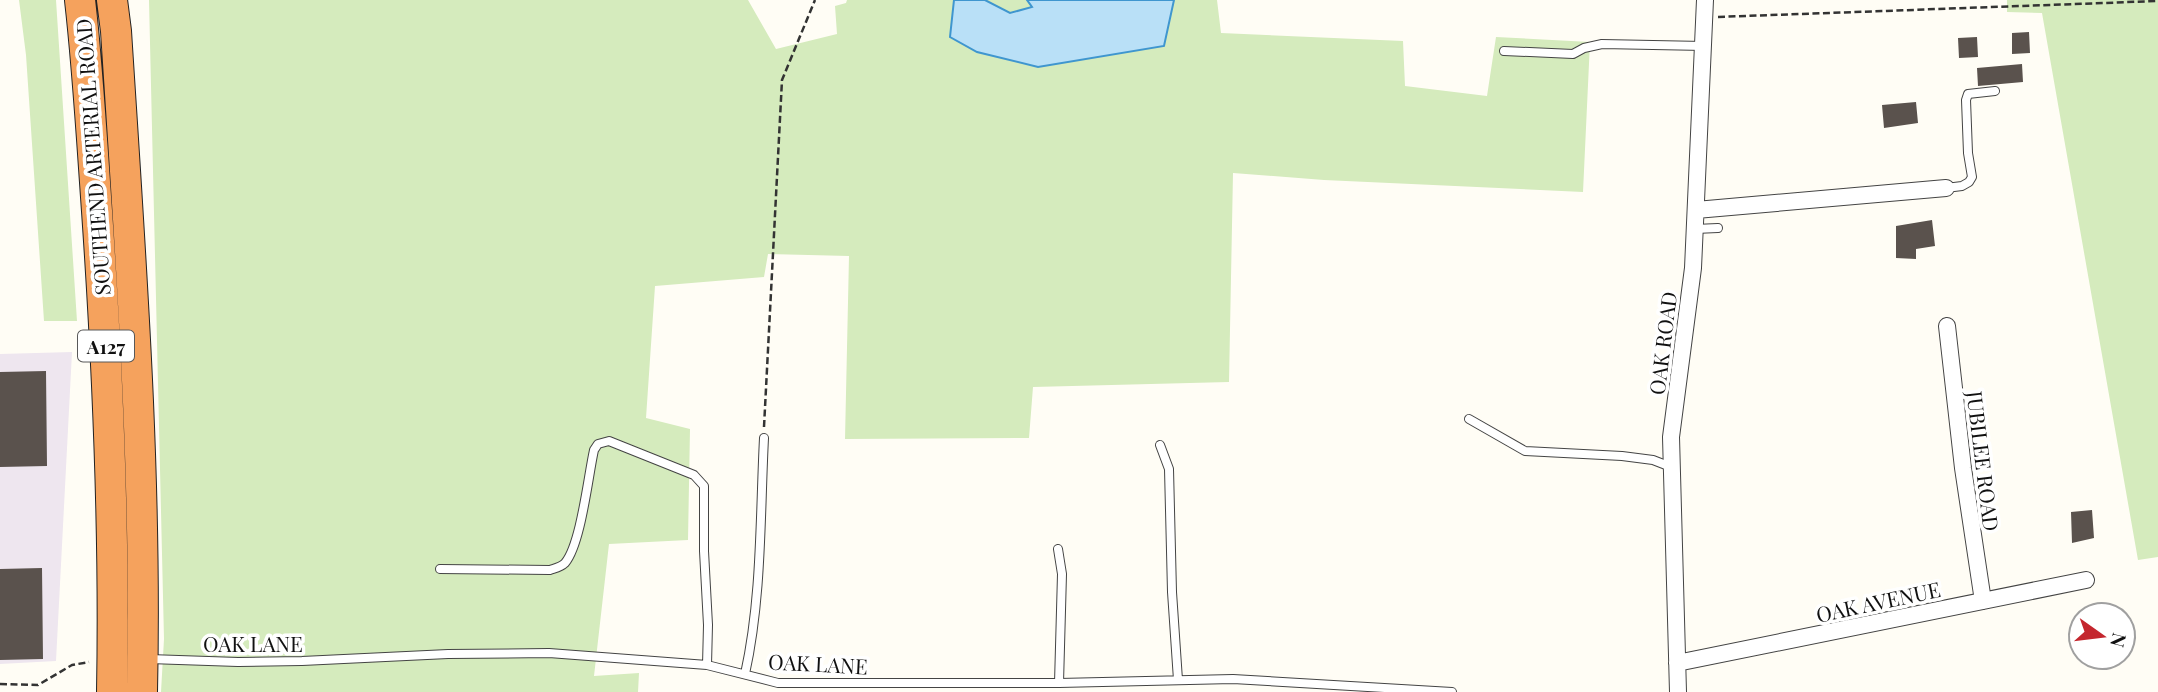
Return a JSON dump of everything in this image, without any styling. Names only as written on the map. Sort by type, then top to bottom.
[{"type":"highway","name":"SOUTHEND ARTERIAL ROAD","points":[[80,0],[106,347],[111,498],[112,692]]},
{"type":"highway","name":"SOUTHEND ARTERIAL ROAD","points":[[112,0],[135,334],[141,518],[142,692]]},
{"type":"street","name":"OAK ROAD","points":[[1678,692],[1671,437],[1683,353],[1695,229],[1705,0]]},
{"type":"street","points":[[1696,210],[1946,188]]},
{"type":"street","name":"JUBILEE ROAD","points":[[1947,326],[1963,468],[1983,601]]},
{"type":"street","name":"OAK AVENUE","points":[[1677,663],[2086,580]]},
{"type":"lane","points":[[1504,51],[1573,54],[1602,44],[1704,46]]},
{"type":"lane","points":[[1946,188],[1962,186],[1972,177],[1966,113],[1968,94],[1995,91]]},
{"type":"lane","points":[[1695,229],[1718,228]]},
{"type":"lane","points":[[1469,419],[1525,451],[1630,457],[1653,460],[1671,467]]},
{"type":"lane","points":[[745,674],[758,585],[764,438]]},
{"type":"lane","points":[[440,569],[550,570],[562,566],[571,555],[577,535],[594,450],[598,444],[609,441],[694,475],[704,486],[707,665]]},
{"type":"lane","points":[[1160,445],[1169,470],[1172,592],[1178,680]]},
{"type":"lane","points":[[1058,549],[1062,574],[1059,683]]},
{"type":"lane","name":"OAK LANE","points":[[143,658],[250,662],[549,653],[707,665],[778,683],[1221,680],[1452,692]]},
{"type":"lane","points":[[1221,680],[1221,692]]},
{"type":"path","points":[[764,438],[782,80],[816,0]]},
{"type":"path","points":[[1705,18],[2158,1]]},
{"type":"path","points":[[0,684],[38,685],[72,665],[113,658]]},
{"type":"shaded area","points":[[72,352],[56,661],[0,664],[0,354]]},
{"type":"green space","points":[[19,0],[56,0],[77,321],[44,321],[26,55]]},
{"type":"green space","points":[[149,0],[748,0],[776,49],[837,34],[835,6],[846,3],[847,0],[1217,0],[1221,33],[1403,41],[1405,86],[1487,96],[1496,37],[1590,42],[1583,192],[1233,173],[1229,382],[1033,387],[1029,438],[845,439],[849,256],[768,254],[764,277],[655,286],[646,418],[690,429],[688,540],[609,544],[594,676],[639,673],[638,692],[161,692],[164,639]]},
{"type":"green space","points":[[2007,0],[2158,0],[2158,557],[2138,560],[2042,13],[2007,12]]},
{"type":"water","points":[[954,0],[985,0],[1010,13],[1032,7],[1027,0],[1174,0],[1164,46],[1038,67],[977,52],[950,37]]},
{"type":"building","points":[[2029,32],[2030,53],[2012,54],[2012,33]]},
{"type":"building","points":[[1977,37],[1978,57],[1959,58],[1958,38]]},
{"type":"building","points":[[2022,64],[2023,82],[1978,86],[1977,68]]},
{"type":"building","points":[[1916,102],[1918,123],[1884,128],[1882,105]]},
{"type":"building","points":[[1932,220],[1935,246],[1916,249],[1916,259],[1896,258],[1896,226]]},
{"type":"building","points":[[46,371],[47,466],[0,467],[0,372]]},
{"type":"building","points":[[2092,510],[2094,538],[2072,543],[2071,512]]},
{"type":"building","points":[[42,568],[43,659],[0,660],[0,569]]}]
